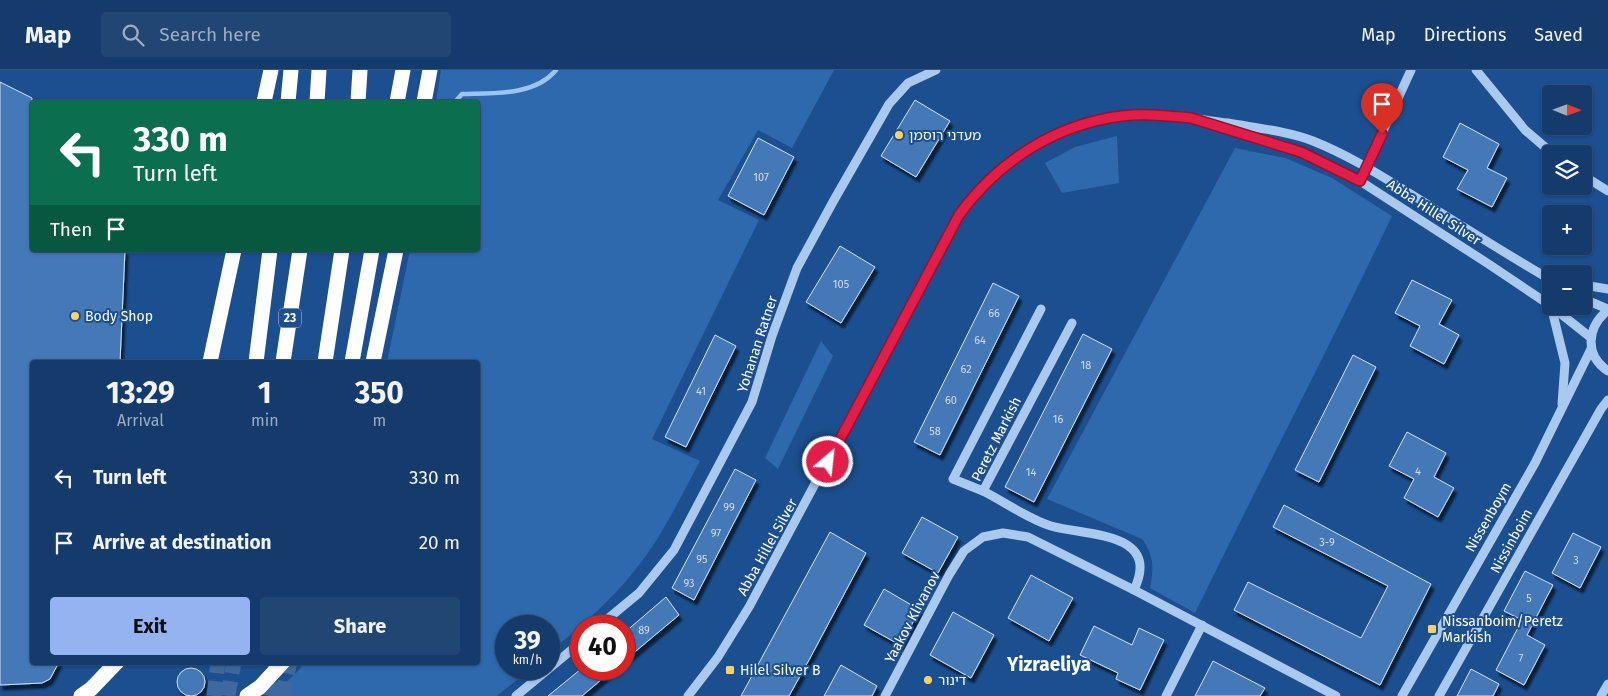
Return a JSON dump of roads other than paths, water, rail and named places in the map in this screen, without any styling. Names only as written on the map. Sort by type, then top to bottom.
[{"type":"highway","points":[[264,100],[271,70]]},
{"type":"highway","points":[[284,70],[286,100]]},
{"type":"highway","points":[[286,100],[291,70]]},
{"type":"highway","points":[[317,100],[319,70]]},
{"type":"highway","points":[[358,100],[360,70]]},
{"type":"highway","points":[[397,100],[402,70]]},
{"type":"highway","points":[[424,100],[430,70]]},
{"type":"highway","points":[[210,360],[234,252]]},
{"type":"highway","points":[[256,360],[270,252]]},
{"type":"highway","name":"23","points":[[283,360],[300,252]]},
{"type":"highway","points":[[325,360],[342,252]]},
{"type":"highway","points":[[352,360],[372,252]]},
{"type":"highway","points":[[373,360],[396,252]]},
{"type":"highway","points":[[80,696],[90,689],[114,665]]},
{"type":"highway","points":[[246,696],[260,687],[280,665]]},
{"type":"street","name":"Yohanan Ratner","points":[[612,615],[639,593],[674,550],[752,402],[772,336],[797,268],[889,104],[908,83],[936,70]]},
{"type":"street","points":[[1360,181],[1411,70]]},
{"type":"street","points":[[1476,70],[1525,130],[1542,145]]},
{"type":"street","name":"Abba Hillel Silver","points":[[688,696],[718,657],[749,607],[959,215],[976,191],[1002,167],[1021,154],[1078,125],[1122,116],[1155,115],[1191,118],[1264,129],[1312,140],[1367,166],[1542,274]]},
{"type":"street","name":"Abba Hillel Silver","points":[[1191,118],[1301,152],[1360,181],[1542,300]]},
{"type":"street","points":[[1592,181],[1608,191]]},
{"type":"street","points":[[1592,286],[1608,289]]},
{"type":"street","points":[[1592,303],[1608,310],[1594,326],[1590,337],[1591,349],[1595,358],[1608,371]]},
{"type":"street","points":[[983,491],[953,479],[1041,308]]},
{"type":"street","points":[[1553,315],[1565,363],[1561,414]]},
{"type":"street","name":"Abba Hillel Silver","points":[[1562,315],[1590,337]]},
{"type":"street","name":"Peretz Markish","points":[[1072,323],[983,491],[1050,525],[1115,538],[1129,545],[1138,554],[1140,566],[1139,579],[1134,590]]},
{"type":"street","name":"Nissenboym","points":[[1402,696],[1561,414],[1591,349]]},
{"type":"street","name":"Nissinboim","points":[[1439,696],[1601,409],[1608,400]]},
{"type":"street","name":"Yaakov Klivanov","points":[[885,696],[949,575],[964,551],[983,538],[1003,533],[1028,537],[1134,590]]},
{"type":"street","points":[[1134,590],[1336,696]]},
{"type":"street","points":[[1166,696],[1202,625]]},
{"type":"street","points":[[516,696],[570,651]]},
{"type":"street","points":[[1600,696],[1608,684]]},
{"type":"waterway","points":[[457,100],[462,94],[500,93],[525,89],[537,85],[556,70]]},
{"type":"tunnel","points":[[214,696],[218,665]]},
{"type":"tunnel","points":[[228,696],[233,665]]},
{"type":"tunnel","points":[[270,696],[276,665]]},
{"type":"tunnel","points":[[282,696],[289,665]]},
{"type":"place","name":"מעדני רוסמן","points":[[899,135]]},
{"type":"place","name":"Body Shop","points":[[75,316]]},
{"type":"place","name":"Nissanboim/Peretz Markish","points":[[1432,629]]},
{"type":"place","name":"Hilel Silver B","points":[[730,670]]},
{"type":"place","name":"דינור","points":[[928,680]]},
{"type":"district","name":"Yizraeliya","points":[[1049,664]]}]
